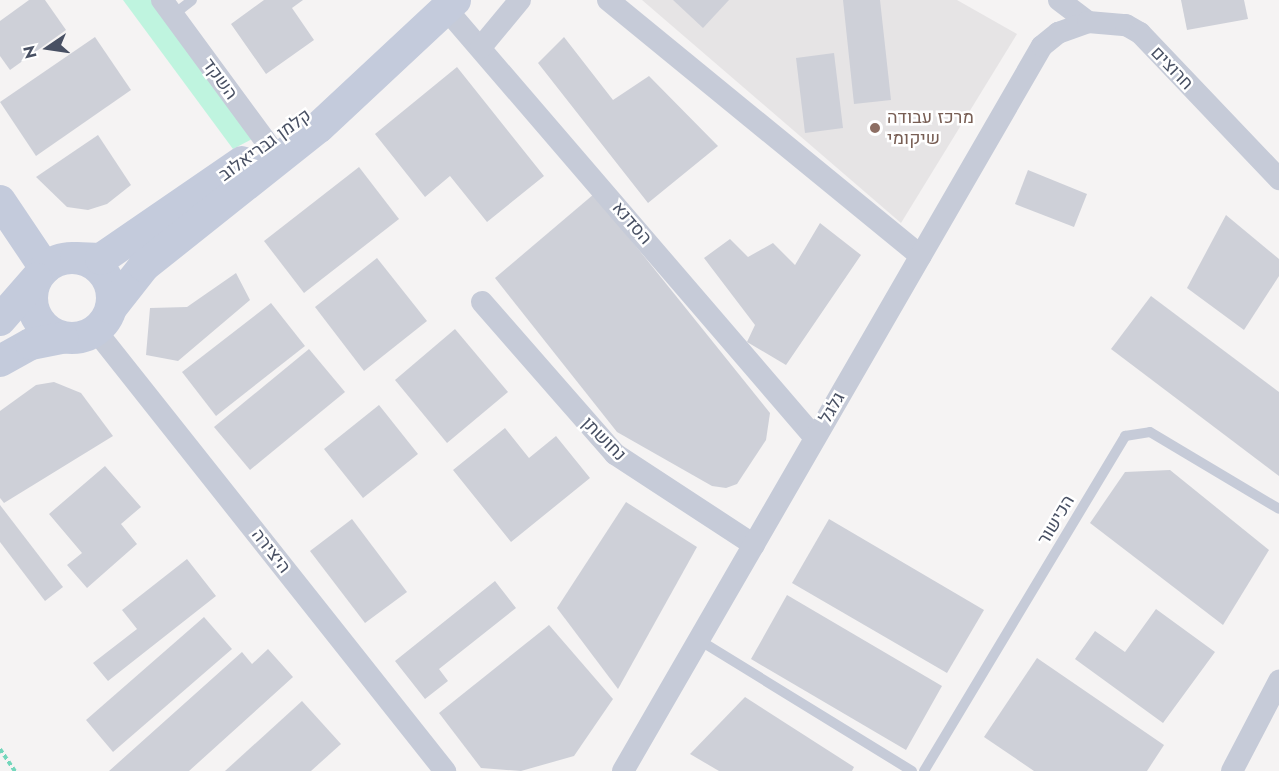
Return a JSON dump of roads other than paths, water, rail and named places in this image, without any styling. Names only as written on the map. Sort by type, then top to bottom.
[{"type":"street","points":[[481,47],[520,0]]},
{"type":"street","points":[[608,0],[921,256]]},
{"type":"street","points":[[1059,0],[1088,22]]},
{"type":"street","name":"הסדנא","points":[[451,5],[481,47],[815,438]]},
{"type":"street","name":"קלמן גבריאלוב","points":[[76,258],[101,260],[273,151],[394,60],[451,5]]},
{"type":"street","name":"השקד","points":[[167,8],[273,151]]},
{"type":"street","name":"חרוצים","points":[[1042,46],[1058,33],[1088,22],[1110,22],[1140,33],[1279,179]]},
{"type":"street","name":"גלגל","points":[[623,771],[1042,46]]},
{"type":"street","name":"קלמן גבריאלוב","points":[[104,320],[144,266],[273,151]]},
{"type":"street","points":[[0,201],[41,273]]},
{"type":"street","points":[[0,320],[54,261],[76,258],[89,261],[108,281],[104,320],[86,337],[62,338],[31,345],[0,361]]},
{"type":"street","points":[[41,273],[32,290],[34,315],[41,325],[62,338]]},
{"type":"street","name":"נחושתן","points":[[482,302],[615,454],[754,545]]},
{"type":"street","name":"היצירה","points":[[104,320],[445,771]]},
{"type":"street","points":[[1232,771],[1279,681]]},
{"type":"lane","points":[[167,8],[192,0]]},
{"type":"lane","name":"הכישור","points":[[924,771],[1125,436],[1150,432],[1279,509]]},
{"type":"lane","points":[[699,640],[912,771]]},
{"type":"place","name":"מרכז עבודה שיקומי","points":[[875,128]]}]
